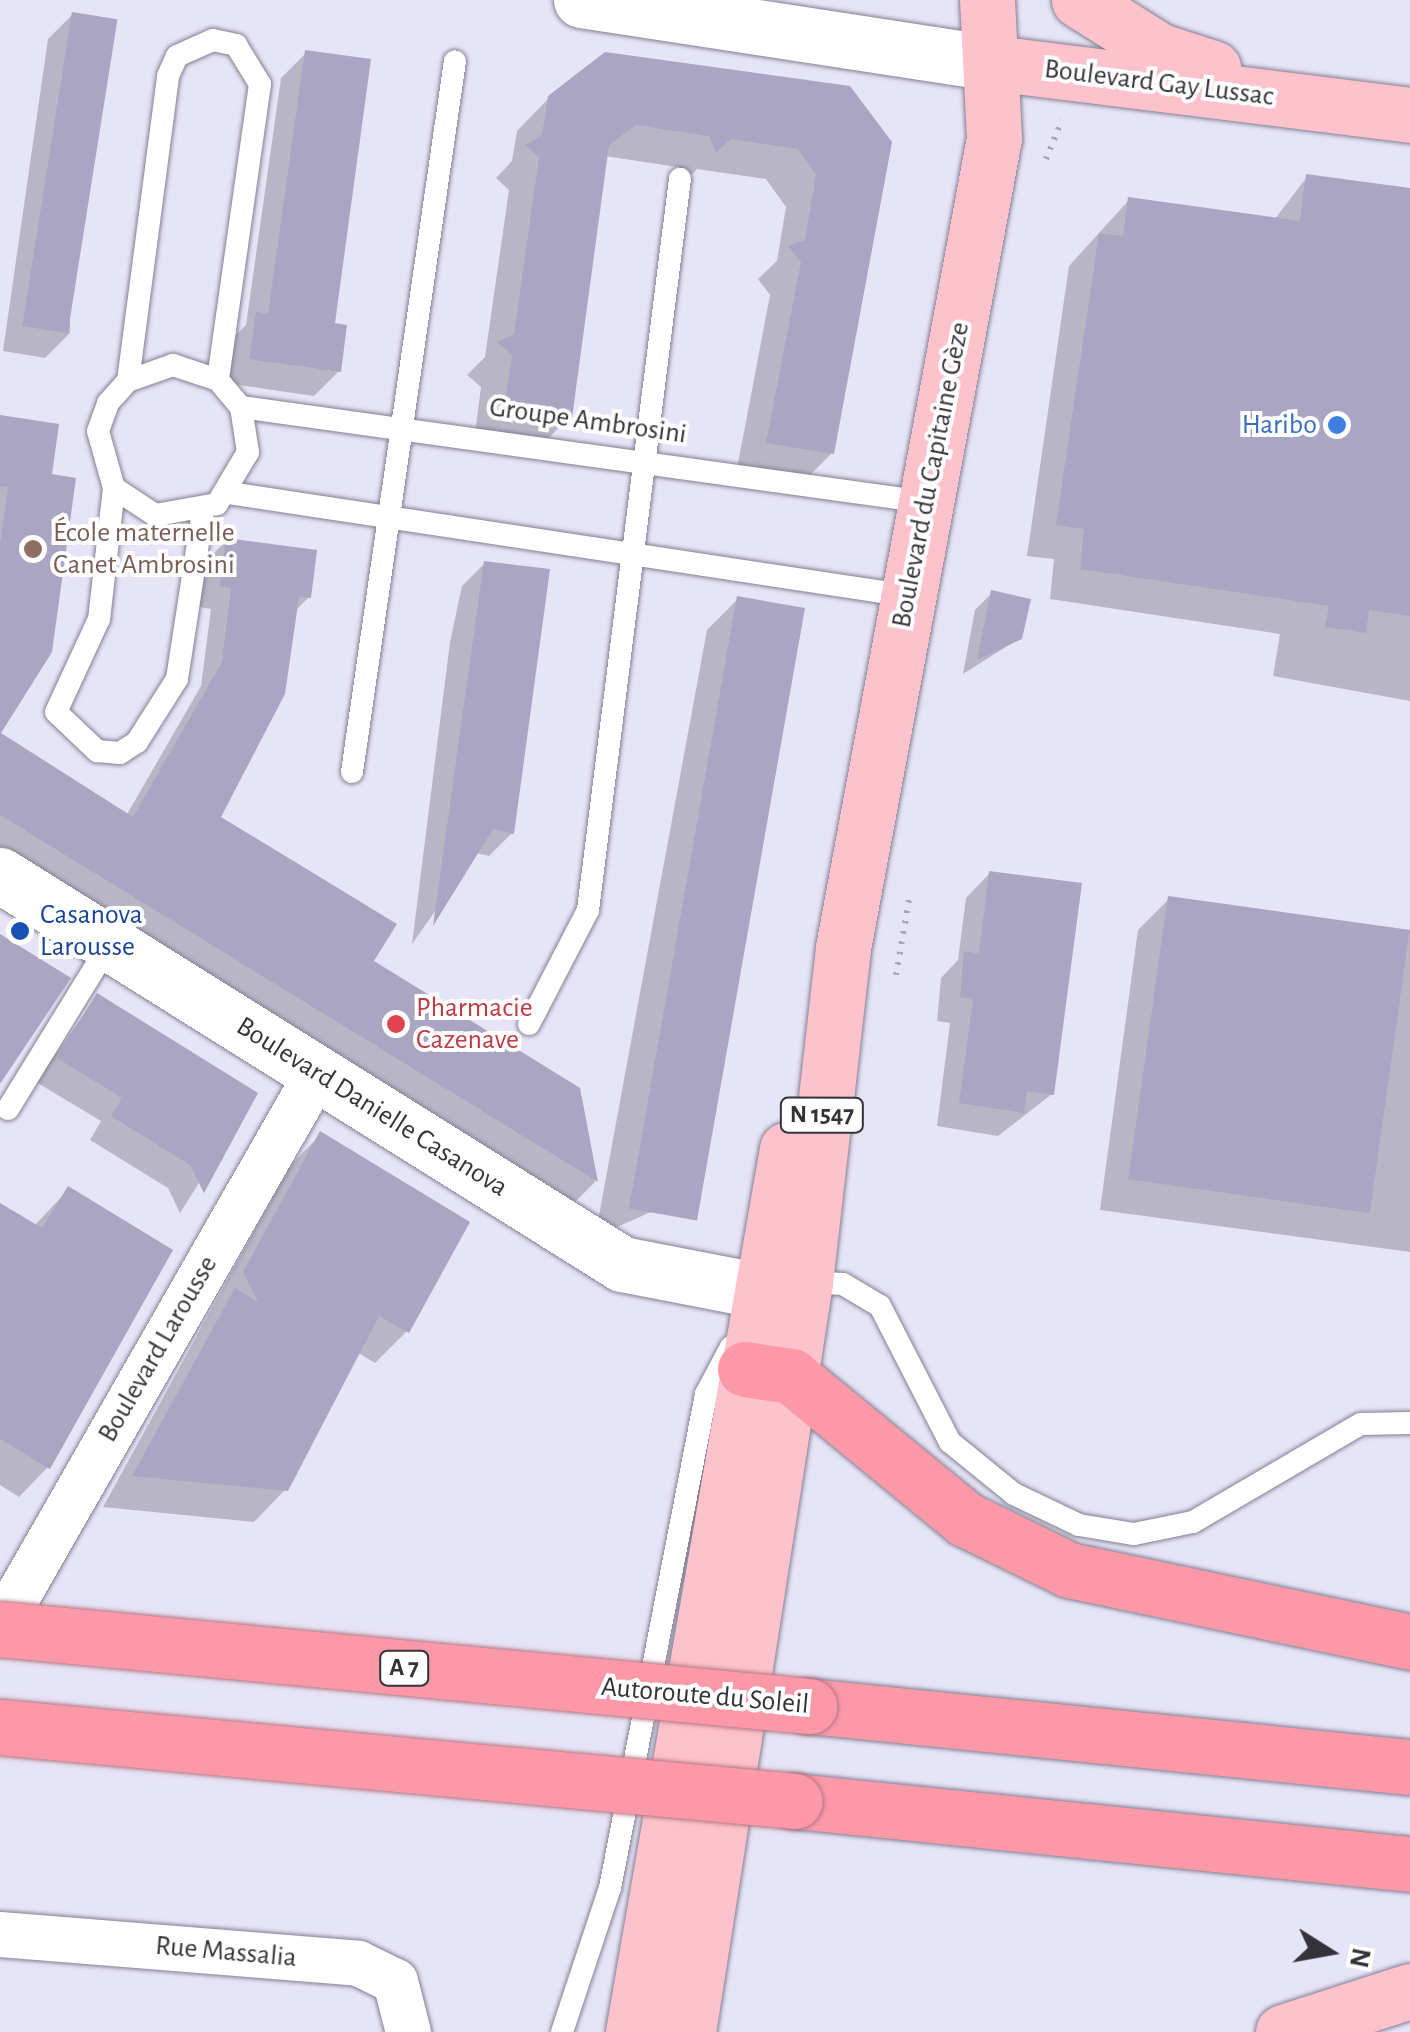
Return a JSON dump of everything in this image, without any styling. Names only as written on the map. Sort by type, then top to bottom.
[{"type":"highway","points":[[768,1373],[966,1519],[1069,1570],[1410,1642]]},
{"type":"highway","name":"Autoroute du Soleil","points":[[0,1628],[1410,1767]]},
{"type":"highway","points":[[0,1728],[795,1801],[1410,1864]]},
{"type":"main road","name":"Boulevard du Capitaine Gèze","points":[[783,1287],[994,138],[987,0]]},
{"type":"main road","name":"Boulevard Gay Lussac","points":[[1079,0],[1160,51],[1326,105]]},
{"type":"main road","name":"Boulevard Gay Lussac","points":[[993,63],[1410,115]]},
{"type":"main road","points":[[633,2032],[783,1287]]},
{"type":"main road","points":[[688,2032],[706,1942],[768,1373]]},
{"type":"main road","points":[[1283,2032],[1410,1991]]},
{"type":"street","points":[[581,0],[993,63]]},
{"type":"street","name":"Boulevard Danielle Casanova","points":[[0,876],[622,1264],[783,1287]]},
{"type":"street","name":"Boulevard Larousse","points":[[0,1628],[17,1562],[316,1072]]},
{"type":"street","name":"Rue Massalia","points":[[0,1934],[358,1963],[395,1981],[408,2032]]},
{"type":"lane","points":[[203,512],[177,679],[138,742],[98,751],[56,712],[99,619],[114,488],[98,431],[128,381],[168,76],[178,56],[213,40],[236,45],[260,84],[218,380]]},
{"type":"lane","points":[[352,772],[456,61]]},
{"type":"lane","points":[[530,1024],[588,910],[626,552],[680,179]]},
{"type":"lane","points":[[114,488],[155,515],[203,512],[229,493],[248,452],[241,407],[218,380],[172,365],[128,381]]},
{"type":"lane","name":"Groupe Ambrosini","points":[[241,407],[640,458],[926,502]]},
{"type":"lane","points":[[229,493],[909,596]]},
{"type":"lane","points":[[8,1109],[110,943]]},
{"type":"lane","points":[[562,2032],[610,1888],[706,1394],[783,1287],[843,1284],[880,1306],[950,1442],[1014,1494],[1080,1525],[1134,1534],[1193,1522],[1361,1424],[1410,1423]]},
{"type":"building","points":[[72,12],[117,19],[68,333],[22,326]]},
{"type":"building","points":[[305,50],[371,59],[335,323],[347,325],[341,372],[249,359],[256,312],[268,314]]},
{"type":"building","points":[[605,52],[850,86],[892,142],[834,454],[766,443],[801,262],[788,246],[805,240],[816,175],[798,149],[731,139],[716,153],[709,136],[636,125],[609,145],[572,418],[504,410],[512,355],[497,342],[514,334],[539,157],[525,145],[542,135],[548,96]]},
{"type":"building","points":[[1306,174],[1410,188],[1410,616],[1369,610],[1366,633],[1325,627],[1329,606],[1080,569],[1084,529],[1056,525],[1099,233],[1123,236],[1128,197],[1300,221]]},
{"type":"building","points":[[0,415],[59,424],[52,474],[76,478],[52,652],[1,733],[133,817],[222,662],[231,588],[220,586],[226,538],[317,550],[311,598],[299,597],[285,694],[221,817],[397,924],[374,961],[580,1088],[598,1182],[0,815],[0,544],[8,487],[0,486]]},
{"type":"building","points":[[484,561],[550,569],[514,834],[493,829],[433,926]]},
{"type":"building","points":[[991,590],[1031,599],[1022,639],[977,660]]},
{"type":"building","points":[[737,596],[805,608],[697,1221],[629,1209]]},
{"type":"building","points":[[989,871],[1082,883],[1054,1095],[1027,1091],[1024,1113],[959,1103],[973,1000],[960,997],[964,951],[979,954]]},
{"type":"building","points":[[1168,896],[1410,930],[1370,1213],[1128,1179]]},
{"type":"building","points":[[0,934],[71,978],[0,1084]]},
{"type":"building","points":[[97,993],[258,1093],[204,1193],[190,1165],[111,1116],[122,1098],[57,1058]]},
{"type":"building","points":[[320,1131],[470,1222],[409,1333],[379,1316],[288,1491],[132,1476],[235,1288],[258,1302],[243,1272]]},
{"type":"building","points":[[68,1186],[173,1250],[50,1469],[0,1439],[0,1203],[42,1228]]},
{"type":"place","name":"Haribo","points":[[1337,425]]},
{"type":"place","name":"École maternelle Canet Ambrosini","points":[[33,549]]},
{"type":"place","name":"Casanova Larousse","points":[[20,931]]},
{"type":"place","name":"Pharmacie Cazenave","points":[[396,1024]]}]
